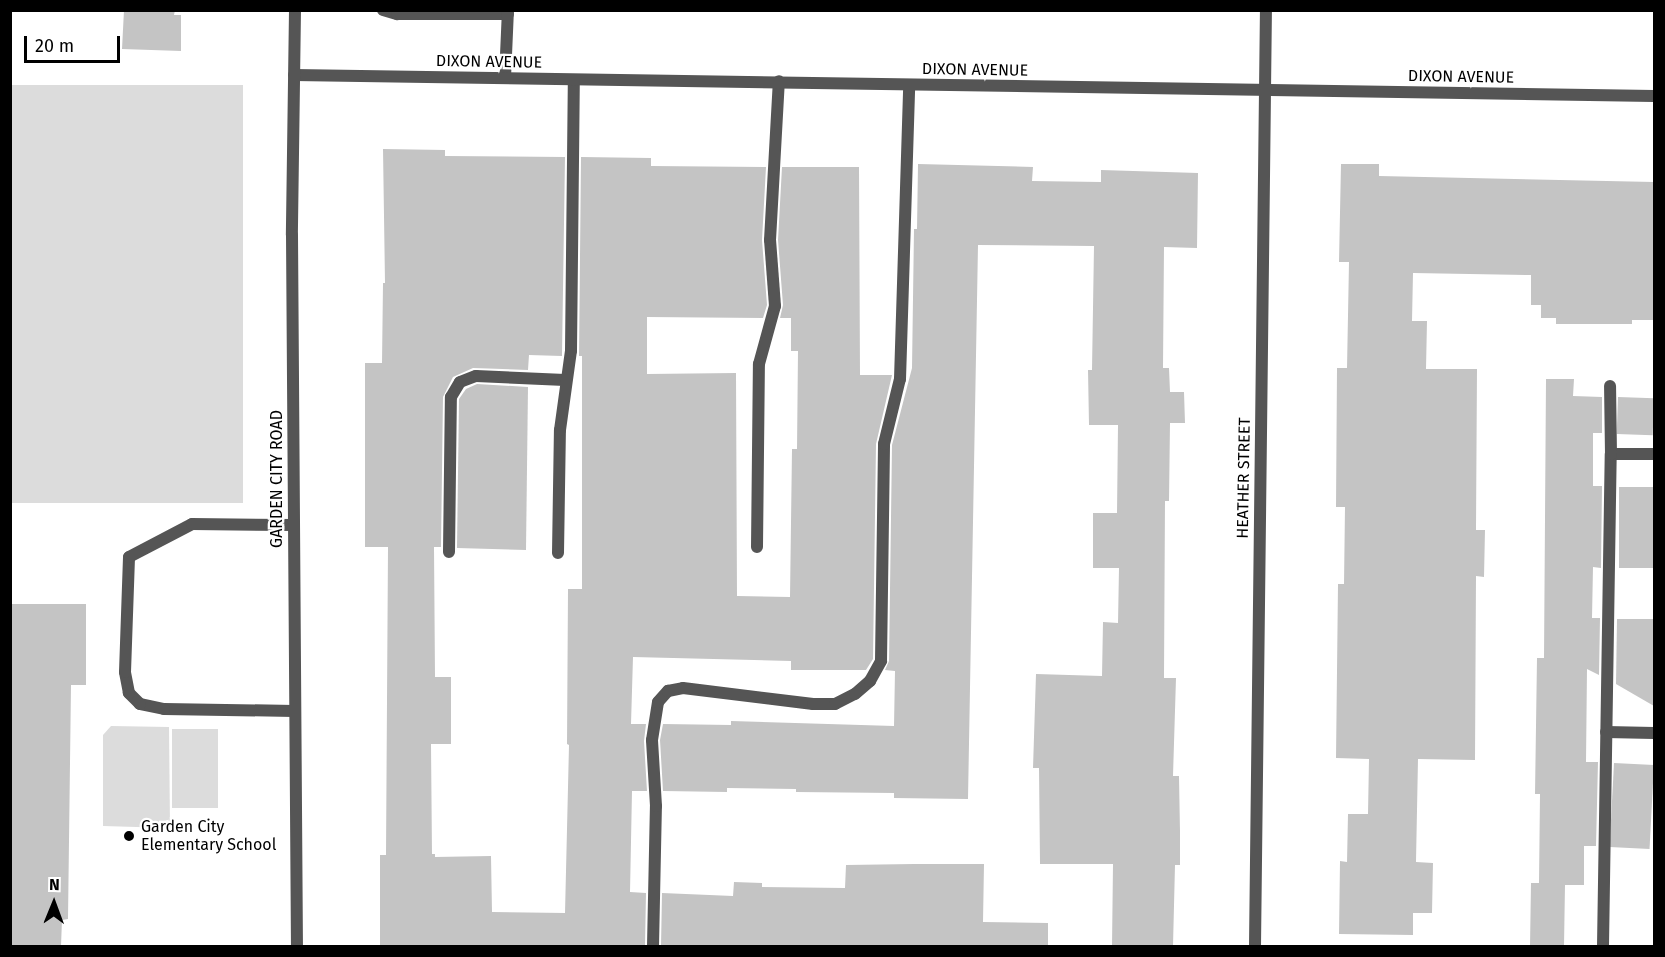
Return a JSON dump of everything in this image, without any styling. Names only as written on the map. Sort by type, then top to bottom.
[{"type":"street","name":"GARDEN CITY ROAD","points":[[295,10],[292,224],[297,946]]},
{"type":"street","points":[[383,10],[397,14],[508,12],[505,78]]},
{"type":"street","name":"HEATHER STREET","points":[[1255,946],[1266,10]]},
{"type":"street","name":"DIXON AVENUE","points":[[294,75],[1654,96]]},
{"type":"street","points":[[558,553],[560,430],[565,380],[571,351],[574,80]]},
{"type":"street","points":[[757,547],[759,364],[775,306],[770,240],[779,81]]},
{"type":"street","points":[[653,946],[656,806],[652,740],[658,702],[668,691],[683,687],[813,704],[836,704],[855,694],[870,681],[881,661],[884,444],[900,379],[909,85]]},
{"type":"street","points":[[449,552],[451,397],[460,382],[476,376],[565,380]]},
{"type":"street","points":[[1603,946],[1611,454],[1610,386]]},
{"type":"street","points":[[1611,454],[1654,454]]},
{"type":"street","points":[[294,525],[192,525],[129,557],[125,672],[129,693],[140,704],[165,709],[294,711]]},
{"type":"street","points":[[1606,732],[1654,733]]},
{"type":"shaded area","points":[[11,85],[243,85],[243,503],[11,503]]},
{"type":"shaded area","points":[[111,726],[169,727],[170,828],[103,826],[103,735]]},
{"type":"shaded area","points":[[172,729],[218,729],[218,808],[172,808]]},
{"type":"building","points":[[124,10],[175,10],[174,15],[181,15],[181,51],[122,49]]},
{"type":"building","points":[[383,149],[445,150],[445,156],[565,157],[562,356],[529,355],[528,370],[473,368],[453,377],[443,397],[441,547],[434,547],[435,677],[451,677],[451,744],[431,744],[432,854],[435,854],[435,857],[491,856],[492,912],[565,913],[569,745],[567,744],[568,589],[582,589],[582,356],[579,356],[581,157],[651,158],[651,166],[766,167],[762,240],[767,305],[763,318],[647,317],[647,374],[736,373],[737,596],[790,597],[792,449],[797,449],[798,351],[791,351],[791,318],[780,318],[783,305],[778,240],[782,167],[859,167],[860,375],[892,375],[876,444],[873,659],[866,670],[791,670],[791,661],[633,657],[631,724],[646,724],[644,741],[647,791],[632,791],[630,892],[646,893],[645,946],[380,946],[380,855],[386,855],[388,547],[365,547],[365,363],[382,363],[383,283],[385,283]]},
{"type":"building","points":[[918,164],[1033,167],[1032,181],[1101,182],[1101,170],[1198,173],[1197,248],[1164,247],[1163,368],[1169,368],[1170,392],[1184,392],[1185,423],[1170,423],[1169,501],[1165,501],[1164,678],[1176,678],[1173,776],[1179,776],[1180,865],[1175,865],[1173,946],[1112,946],[1113,864],[1040,864],[1039,768],[1033,768],[1036,674],[1102,676],[1103,622],[1118,623],[1119,568],[1093,568],[1093,513],[1117,513],[1118,425],[1089,425],[1088,370],[1092,370],[1094,246],[978,245],[968,799],[894,798],[894,793],[796,792],[796,789],[727,788],[727,792],[663,791],[660,740],[663,724],[731,725],[731,721],[894,726],[895,671],[885,670],[889,661],[892,445],[912,368],[914,229],[917,229]]},
{"type":"building","points":[[1341,164],[1379,164],[1379,176],[1654,182],[1654,320],[1632,320],[1632,324],[1556,324],[1556,318],[1541,318],[1541,305],[1531,305],[1531,275],[1413,273],[1412,321],[1427,321],[1426,369],[1477,369],[1476,530],[1485,530],[1484,577],[1476,576],[1475,760],[1418,759],[1416,862],[1433,863],[1432,913],[1413,913],[1413,935],[1339,934],[1340,861],[1347,862],[1348,814],[1368,814],[1369,759],[1336,758],[1338,584],[1344,584],[1345,507],[1336,507],[1337,368],[1347,368],[1349,262],[1339,262]]},
{"type":"building","points":[[1546,379],[1574,379],[1573,396],[1602,397],[1602,433],[1593,433],[1593,486],[1602,486],[1601,568],[1593,567],[1592,618],[1600,618],[1599,675],[1587,669],[1586,762],[1598,762],[1596,846],[1584,846],[1584,885],[1565,885],[1564,946],[1530,946],[1531,883],[1539,883],[1540,794],[1535,794],[1537,658],[1544,658]]},
{"type":"building","points":[[477,384],[528,387],[526,550],[457,548],[459,399],[466,389]]},
{"type":"building","points":[[1618,397],[1654,398],[1653,435],[1617,434]]},
{"type":"building","points":[[1619,487],[1654,487],[1654,568],[1619,568]]},
{"type":"building","points":[[10,604],[86,604],[86,685],[71,685],[68,919],[62,920],[61,946],[10,946]]},
{"type":"building","points":[[1617,619],[1654,619],[1654,706],[1616,684]]},
{"type":"building","points":[[1614,763],[1654,765],[1650,849],[1610,847]]},
{"type":"building","points":[[984,864],[983,922],[1048,923],[1048,946],[661,946],[662,893],[733,896],[734,882],[762,883],[762,887],[845,888],[846,865]]},
{"type":"place","name":"Garden City Elementary School","points":[[129,836]]}]
